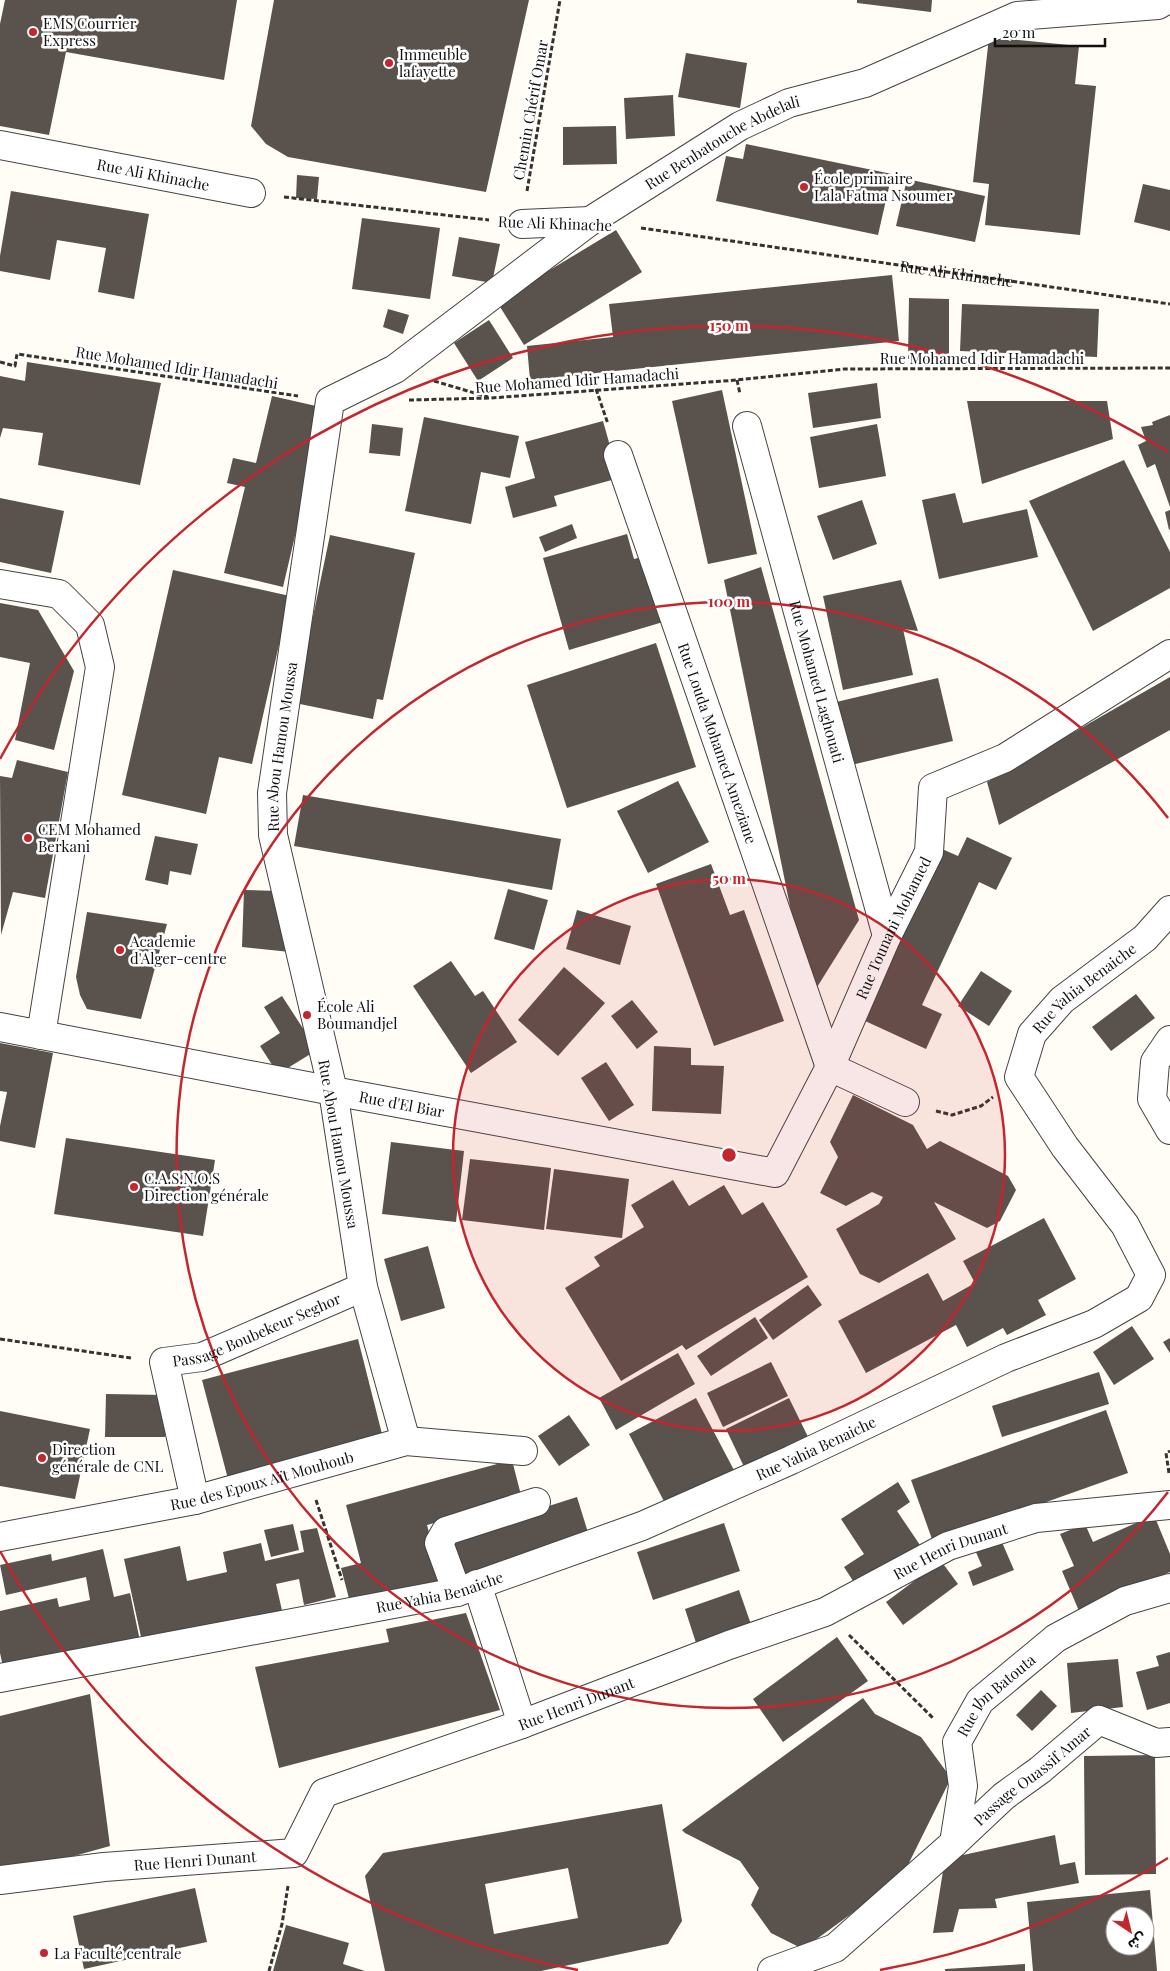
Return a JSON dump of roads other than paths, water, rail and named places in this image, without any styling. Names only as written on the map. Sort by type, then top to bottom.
[{"type":"street","name":"Rue Benbatouche Abdelali","points":[[330,401],[395,370],[590,221],[740,126],[789,103],[865,83],[1017,16],[1158,5],[1166,0]]},
{"type":"street","name":"Rue Ali Khinache","points":[[0,145],[251,193]]},
{"type":"street","name":"Rue Ali Khinache","points":[[522,224],[590,221]]},
{"type":"street","name":"Rue Abou Hamou Moussa","points":[[330,401],[272,793],[273,835],[333,1091],[363,1287],[406,1441]]},
{"type":"street","name":"Rue Mohamed Laghouati","points":[[747,426],[887,936]]},
{"type":"street","name":"Rue Louda Mohamed Ameziane","points":[[618,455],[830,1067]]},
{"type":"street","points":[[0,584],[59,594],[90,625],[100,667],[41,1035]]},
{"type":"street","name":"Rue Tounani Mohamed","points":[[775,1172],[830,1067],[887,936],[930,852],[933,788],[1006,758],[1170,654]]},
{"type":"street","name":"Rue Yahia Benaiche","points":[[0,1678],[77,1665],[467,1588],[651,1522],[791,1460],[1006,1358],[1094,1324],[1139,1298],[1150,1275],[1125,1225],[1066,1147],[1019,1077],[1032,1034],[1062,1000],[1145,938],[1170,910]]},
{"type":"street","name":"Rue d'El Biar","points":[[0,1026],[333,1091],[775,1172]]},
{"type":"street","points":[[1170,1040],[1155,1062],[1152,1099],[1170,1130]]},
{"type":"street","points":[[830,1067],[905,1102]]},
{"type":"street","name":"Passage Boubekeur Seghor","points":[[195,1500],[164,1362],[202,1357],[363,1287]]},
{"type":"street","name":"Rue des Epoux Aït Mouhoub","points":[[0,1537],[195,1500],[406,1441],[522,1451]]},
{"type":"street","points":[[522,1724],[467,1588],[439,1543],[446,1531],[536,1502]]},
{"type":"street","name":"Rue Henri Dunant","points":[[0,1880],[104,1867],[294,1853],[324,1793],[522,1724],[729,1645],[825,1612],[948,1546],[1036,1518],[1170,1505]]},
{"type":"street","name":"Rue Ibn Batouta","points":[[954,1843],[964,1786],[957,1742],[980,1701],[1056,1638],[1125,1601],[1170,1588]]},
{"type":"street","name":"Passage Ouassif Amar","points":[[954,1843],[1004,1796],[1040,1770],[1099,1720],[1156,1743],[1170,1742]]},
{"type":"street","points":[[772,1971],[835,1948],[954,1843]]},
{"type":"place","name":"EMS Courrier Express","points":[[33,32]]},
{"type":"place","name":"Immeuble lafayette","points":[[389,63]]},
{"type":"place","name":"École primaire Lala Fatma Nsoumer","points":[[804,187]]},
{"type":"place","name":"CEM Mohamed Berkani","points":[[28,838]]},
{"type":"place","name":"Academie d'Alger-centre","points":[[120,950]]},
{"type":"place","name":"École Ali Boumandjel","points":[[307,1015]]},
{"type":"place","name":"C.A.S.N.O.S Direction générale","points":[[134,1187]]},
{"type":"place","name":"Direction générale de CNL","points":[[42,1458]]},
{"type":"place","name":"La Faculté centrale","points":[[44,1953]]}]
